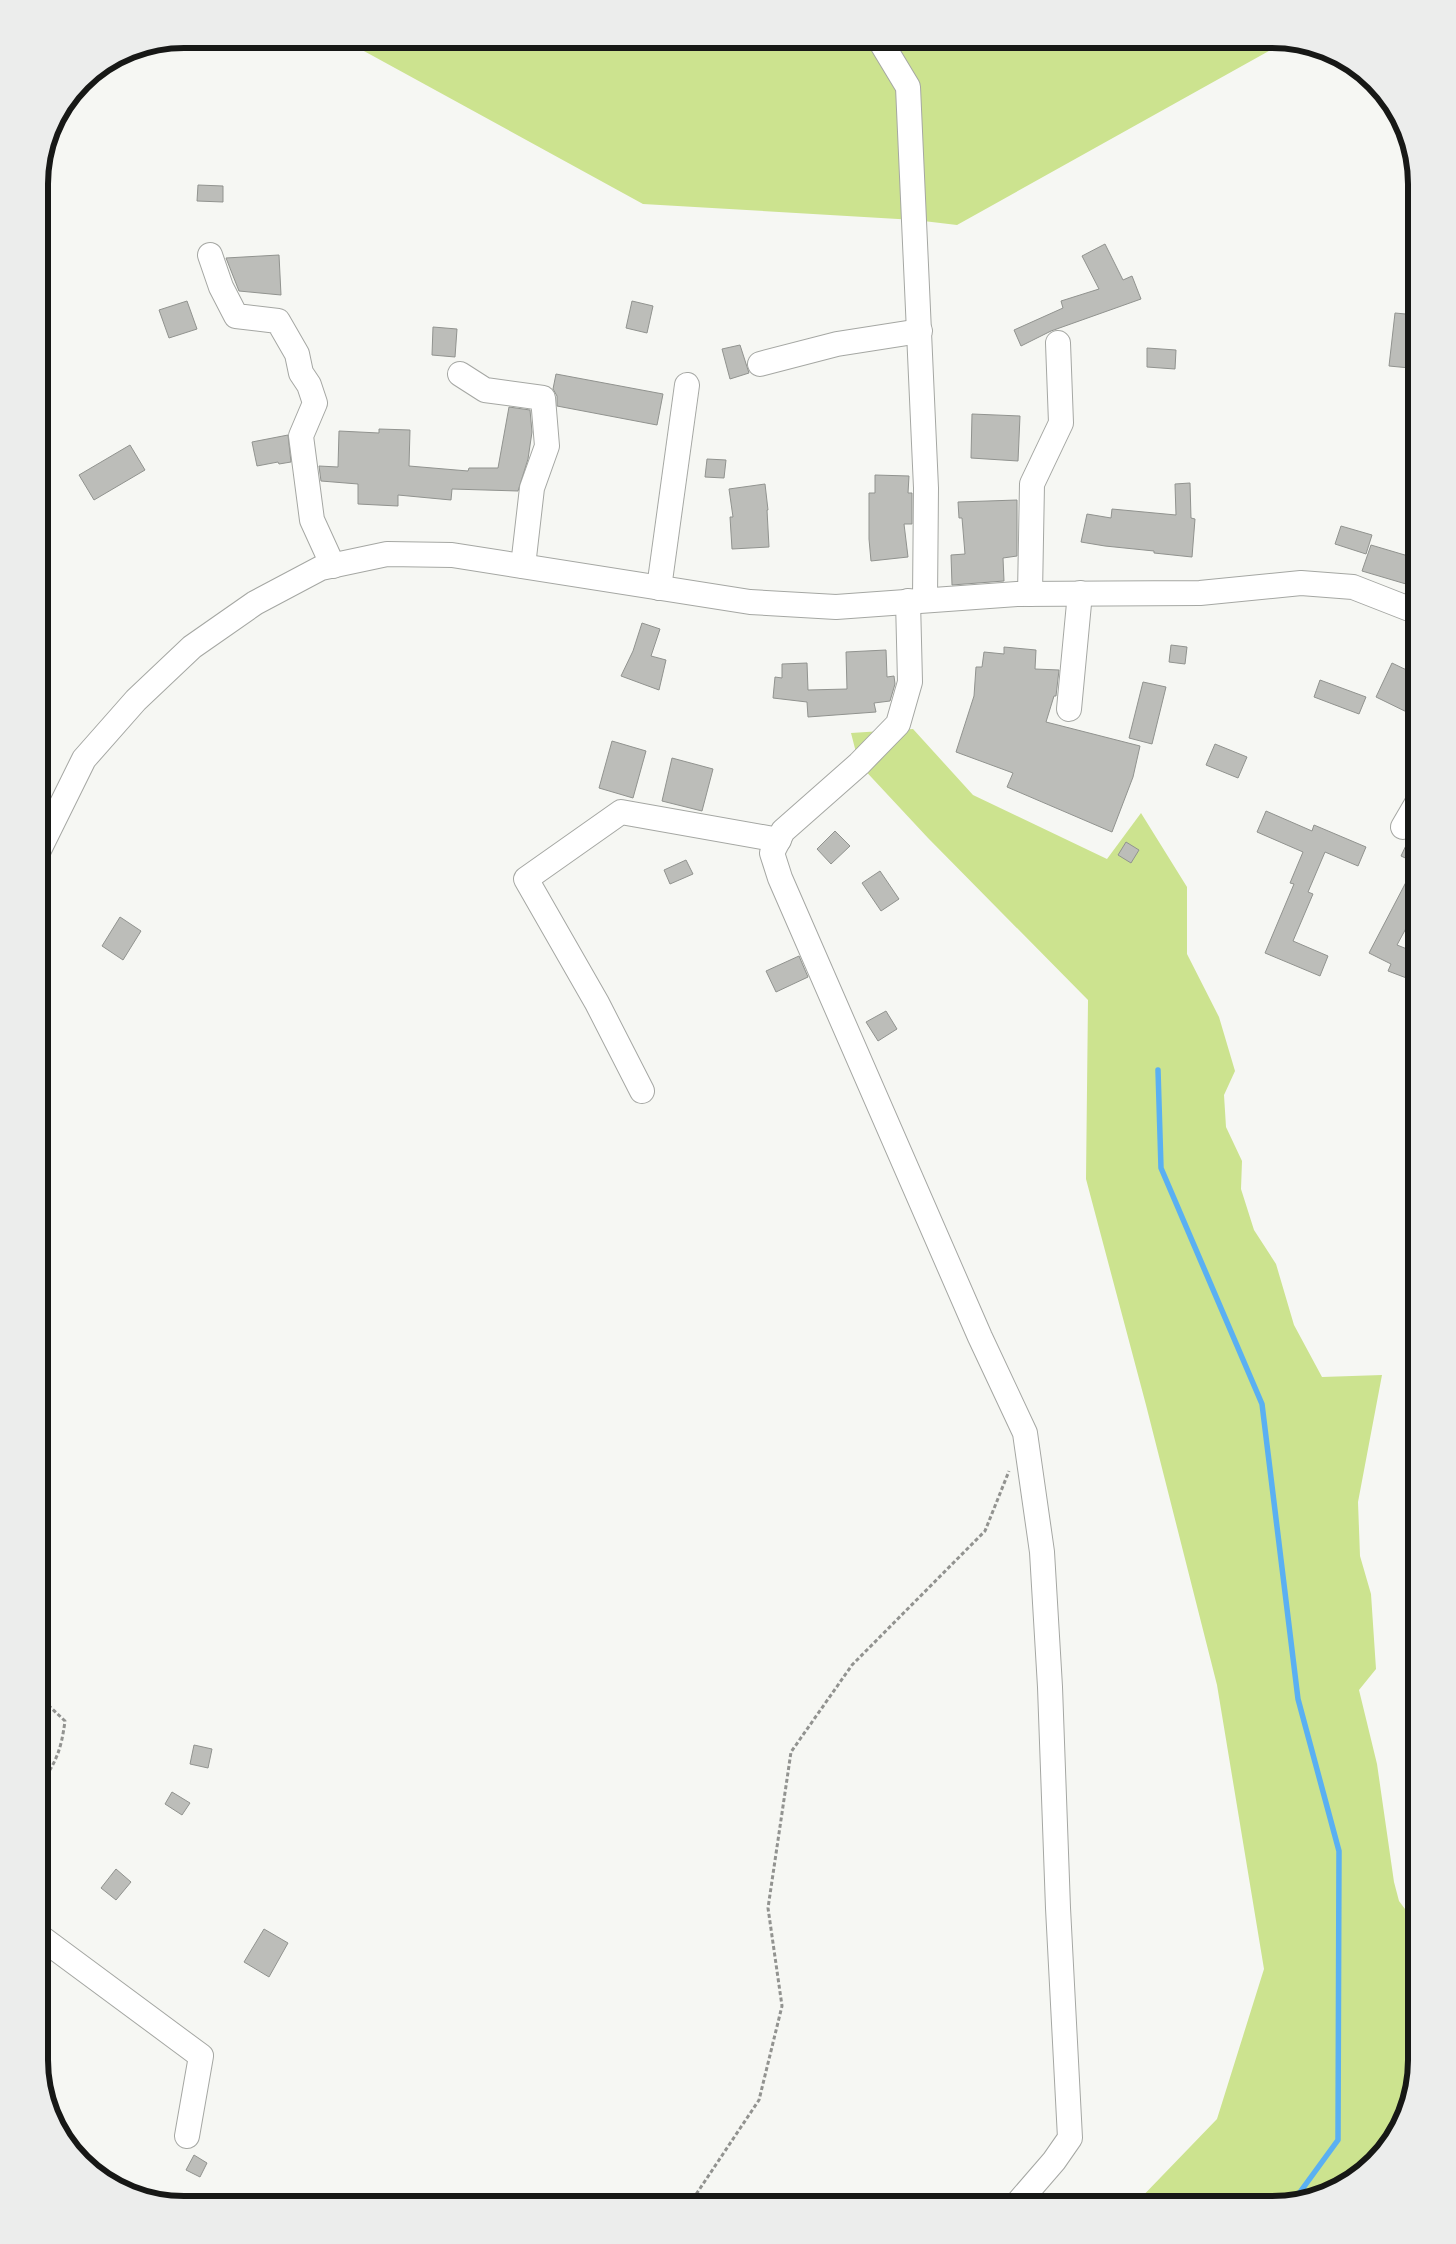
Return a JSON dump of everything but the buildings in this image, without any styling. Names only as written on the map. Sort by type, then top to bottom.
[{"type":"street","points":[[884,48],[908,87],[920,331],[926,488],[910,682],[898,724],[859,764],[783,831],[772,853],[780,878],[980,1337],[1025,1433],[1042,1552],[1050,1687],[1058,1908],[1070,2138],[1054,2161],[1023,2197]]},
{"type":"street","points":[[210,255],[221,287],[236,316],[278,321],[297,354],[301,374],[309,384],[315,403],[301,436],[312,520],[333,566]]},
{"type":"street","points":[[760,364],[837,344],[920,331]]},
{"type":"street","points":[[1030,594],[1032,484],[1061,423],[1058,343]]},
{"type":"street","points":[[460,374],[485,390],[543,398],[547,446],[532,488],[523,566]]},
{"type":"street","points":[[659,588],[687,385]]},
{"type":"street","points":[[48,832],[84,759],[136,700],[192,647],[255,603],[321,568],[392,554],[452,555],[750,602],[836,607],[917,600],[1030,594],[1200,593],[1301,583],[1353,588],[1408,609]]},
{"type":"street","points":[[1069,709],[1080,593]]},
{"type":"street","points":[[642,1091],[597,1003],[526,879],[621,812],[778,840]]},
{"type":"street","points":[[1403,827],[1408,818]]},
{"type":"street","points":[[48,1943],[201,2056],[187,2136]]},
{"type":"path","points":[[695,2196],[759,2100],[782,2006],[768,1908],[790,1752],[852,1665],[985,1531],[1010,1469]]},
{"type":"path","points":[[48,1705],[66,1721],[63,1742],[56,1762],[48,1774]]},
{"type":"green space","points":[[358,48],[1274,48],[957,225],[915,220],[643,204]]},
{"type":"green space","points":[[913,729],[973,795],[1107,859],[1141,813],[1187,887],[1187,954],[1219,1017],[1235,1071],[1224,1095],[1226,1127],[1242,1161],[1241,1189],[1254,1230],[1276,1264],[1294,1325],[1322,1377],[1382,1375],[1358,1502],[1360,1556],[1371,1594],[1376,1669],[1359,1690],[1377,1764],[1394,1882],[1399,1901],[1408,1913],[1407,2078],[1404,2096],[1398,2112],[1390,2128],[1369,2157],[1340,2178],[1308,2192],[1272,2197],[1142,2197],[1217,2119],[1264,1969],[1217,1685],[1086,1179],[1088,1000],[928,838],[859,764],[851,733]]},
{"type":"waterway","points":[[1158,1070],[1161,1168],[1262,1404],[1298,1699],[1339,1851],[1338,2140],[1299,2193]]}]
